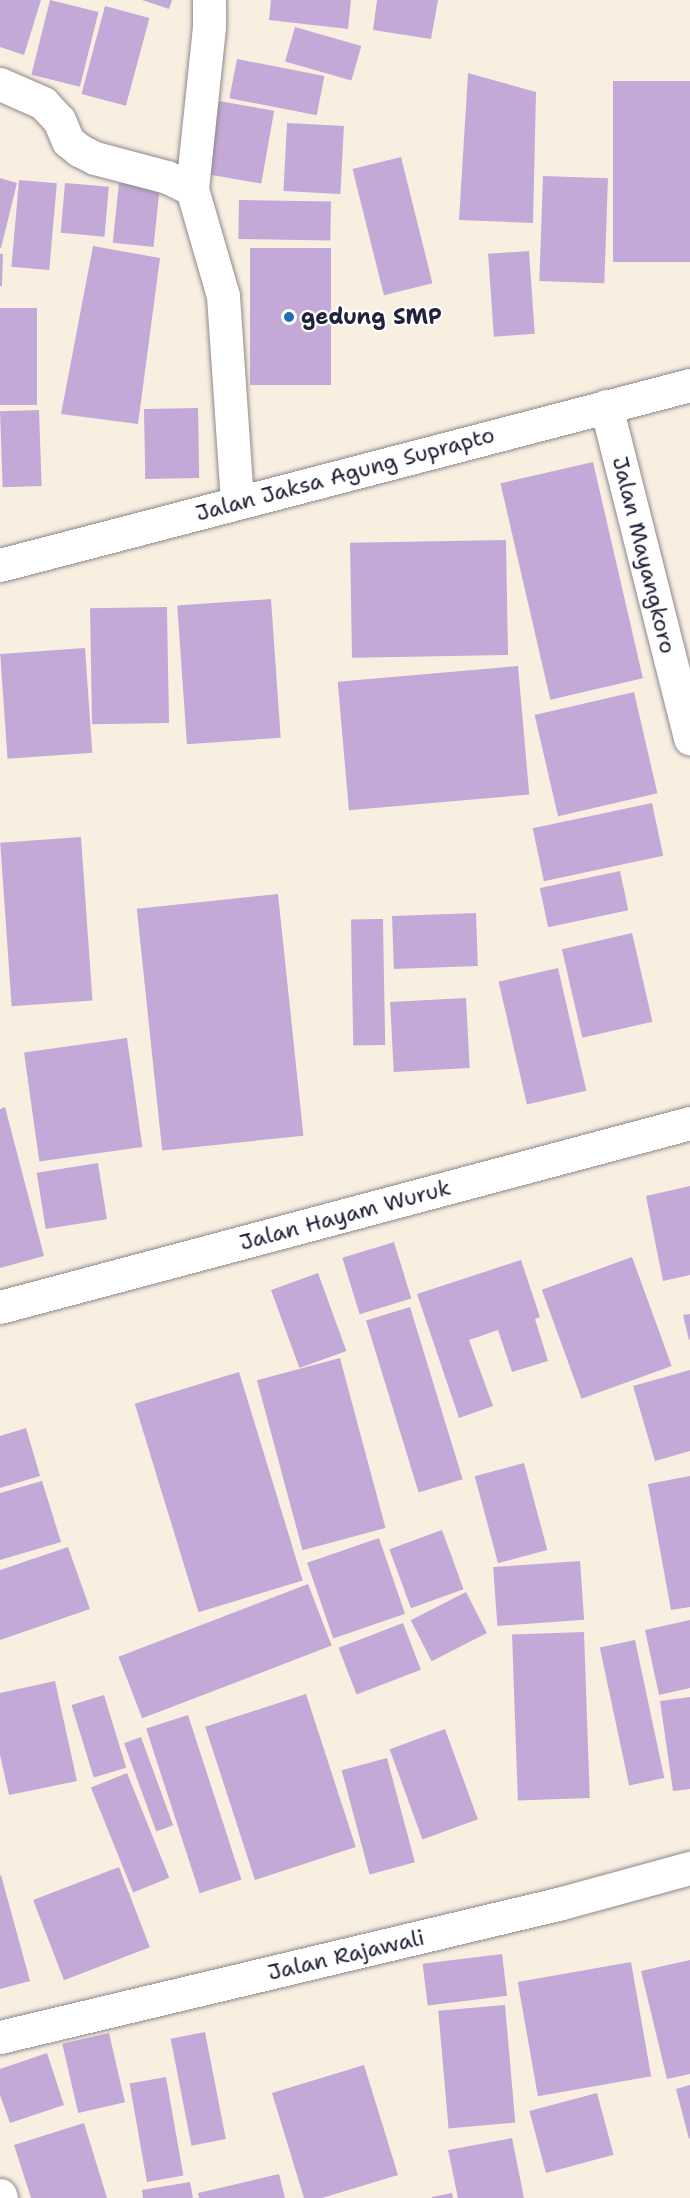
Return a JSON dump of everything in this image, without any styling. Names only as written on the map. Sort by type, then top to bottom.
[{"type":"street","points":[[209,0],[192,189],[222,296],[237,503]]},
{"type":"street","points":[[0,84],[43,103],[59,120],[68,141],[79,150],[95,158],[167,177],[192,189]]},
{"type":"street","name":"Jalan Jaksa Agung Suprapto","points":[[0,565],[690,385]]},
{"type":"street","name":"Jalan Mayangkoro","points":[[606,406],[690,739]]},
{"type":"street","name":"Jalan Hayam Wuruk","points":[[0,1307],[690,1124]]},
{"type":"street","name":"Jalan Rajawali","points":[[0,2037],[558,1904],[690,1868]]},
{"type":"building","points":[[0,0],[41,0],[24,55],[0,47]]},
{"type":"building","points":[[50,0],[99,12],[80,87],[31,75]]},
{"type":"building","points":[[142,0],[172,0],[169,9]]},
{"type":"building","points":[[271,0],[351,0],[348,29],[269,20]]},
{"type":"building","points":[[377,0],[438,0],[431,39],[373,30]]},
{"type":"building","points":[[105,6],[149,18],[126,106],[81,94]]},
{"type":"building","points":[[295,27],[361,46],[351,81],[285,62]]},
{"type":"building","points":[[237,59],[324,76],[317,115],[229,98]]},
{"type":"building","points":[[468,73],[536,92],[533,223],[459,220]]},
{"type":"building","points":[[613,81],[690,81],[690,262],[613,262]]},
{"type":"building","points":[[219,101],[274,111],[261,184],[206,174]]},
{"type":"building","points":[[287,123],[344,126],[340,194],[283,191]]},
{"type":"building","points":[[401,157],[432,283],[384,295],[352,169]]},
{"type":"building","points":[[543,176],[608,178],[604,283],[539,281]]},
{"type":"building","points":[[0,178],[17,183],[1,248],[0,248]]},
{"type":"building","points":[[19,180],[57,183],[49,270],[11,267]]},
{"type":"building","points":[[65,183],[109,187],[104,237],[61,233]]},
{"type":"building","points":[[119,183],[160,187],[154,247],[113,243]]},
{"type":"building","points":[[239,200],[331,202],[330,241],[238,239]]},
{"type":"building","points":[[93,246],[160,258],[138,424],[61,414]]},
{"type":"building","name":"gedung SMP","points":[[250,248],[331,248],[331,385],[250,385]]},
{"type":"building","points":[[529,251],[535,334],[494,337],[488,254]]},
{"type":"building","points":[[0,254],[3,254],[2,286],[0,286]]},
{"type":"building","points":[[0,308],[37,308],[37,405],[0,405]]},
{"type":"building","points":[[198,408],[199,478],[145,479],[144,409]]},
{"type":"building","points":[[39,410],[42,486],[3,487],[0,411]]},
{"type":"building","points":[[593,462],[643,678],[550,700],[500,483]]},
{"type":"building","points":[[506,540],[508,655],[352,658],[350,543]]},
{"type":"building","points":[[271,599],[281,738],[187,744],[177,606]]},
{"type":"building","points":[[167,607],[169,723],[92,724],[90,608]]},
{"type":"building","points":[[85,648],[92,753],[8,759],[0,654]]},
{"type":"building","points":[[518,666],[529,795],[349,810],[338,682]]},
{"type":"building","points":[[634,692],[657,793],[558,816],[535,715]]},
{"type":"building","points":[[652,803],[663,856],[544,881],[533,828]]},
{"type":"building","points":[[81,837],[92,1001],[12,1006],[0,843]]},
{"type":"building","points":[[620,871],[628,910],[548,927],[540,888]]},
{"type":"building","points":[[278,894],[303,1136],[162,1151],[137,909]]},
{"type":"building","points":[[476,913],[478,966],[394,969],[392,916]]},
{"type":"building","points":[[383,919],[385,1045],[353,1046],[351,920]]},
{"type":"building","points":[[632,933],[652,1022],[582,1038],[562,949]]},
{"type":"building","points":[[558,968],[586,1091],[527,1104],[499,982]]},
{"type":"building","points":[[466,998],[470,1068],[394,1072],[390,1002]]},
{"type":"building","points":[[127,1038],[142,1147],[39,1161],[24,1052]]},
{"type":"building","points":[[5,1107],[44,1256],[0,1268],[0,1109]]},
{"type":"building","points":[[98,1163],[107,1219],[46,1229],[37,1173]]},
{"type":"building","points":[[690,1186],[690,1275],[663,1281],[646,1196]]},
{"type":"building","points":[[394,1242],[411,1298],[360,1314],[342,1258]]},
{"type":"building","points":[[632,1257],[672,1366],[581,1399],[542,1290]]},
{"type":"building","points":[[521,1260],[540,1317],[535,1319],[548,1361],[512,1372],[498,1330],[469,1340],[493,1406],[459,1418],[417,1294]]},
{"type":"building","points":[[318,1273],[346,1351],[299,1368],[271,1290]]},
{"type":"building","points":[[410,1307],[463,1479],[419,1493],[366,1320]]},
{"type":"building","points":[[690,1314],[690,1339],[689,1340],[683,1315]]},
{"type":"building","points":[[340,1358],[386,1528],[302,1550],[257,1380]]},
{"type":"building","points":[[690,1370],[690,1451],[655,1461],[633,1386]]},
{"type":"building","points":[[239,1372],[303,1580],[198,1612],[135,1404]]},
{"type":"building","points":[[26,1428],[40,1476],[0,1488],[0,1436]]},
{"type":"building","points":[[524,1463],[547,1550],[498,1563],[475,1476]]},
{"type":"building","points":[[690,1476],[690,1607],[671,1610],[648,1484]]},
{"type":"building","points":[[42,1481],[61,1542],[0,1560],[0,1493]]},
{"type":"building","points":[[442,1530],[464,1589],[411,1608],[389,1549]]},
{"type":"building","points":[[379,1538],[405,1614],[333,1638],[307,1563]]},
{"type":"building","points":[[68,1547],[90,1609],[0,1640],[0,1570]]},
{"type":"building","points":[[580,1561],[584,1620],[497,1626],[493,1567]]},
{"type":"building","points":[[308,1584],[332,1646],[142,1718],[118,1657]]},
{"type":"building","points":[[466,1592],[487,1633],[432,1661],[411,1620]]},
{"type":"building","points":[[690,1620],[690,1688],[659,1695],[645,1630]]},
{"type":"building","points":[[403,1623],[421,1670],[357,1694],[339,1648]]},
{"type":"building","points":[[584,1632],[590,1798],[518,1800],[512,1635]]},
{"type":"building","points":[[635,1640],[664,1778],[629,1785],[600,1647]]},
{"type":"building","points":[[55,1681],[77,1781],[9,1795],[0,1755],[0,1693]]},
{"type":"building","points":[[306,1694],[356,1847],[255,1880],[205,1727]]},
{"type":"building","points":[[104,1695],[126,1768],[94,1778],[71,1705]]},
{"type":"building","points":[[690,1697],[690,1789],[673,1791],[660,1701]]},
{"type":"building","points":[[188,1715],[241,1880],[200,1893],[146,1729]]},
{"type":"building","points":[[445,1729],[478,1819],[422,1839],[390,1749]]},
{"type":"building","points":[[141,1737],[173,1825],[156,1831],[124,1743]]},
{"type":"building","points":[[387,1758],[415,1862],[370,1874],[342,1770]]},
{"type":"building","points":[[127,1773],[169,1878],[133,1892],[91,1788]]},
{"type":"building","points":[[119,1867],[150,1947],[64,1980],[33,1900]]},
{"type":"building","points":[[0,1876],[30,1981],[0,1989]]},
{"type":"building","points":[[502,1954],[507,1996],[428,2005],[423,1964]]},
{"type":"building","points":[[690,1960],[690,2074],[667,2079],[641,1971]]},
{"type":"building","points":[[631,1962],[651,2076],[538,2096],[518,1982]]},
{"type":"building","points":[[505,2005],[515,2123],[449,2128],[438,2011]]},
{"type":"building","points":[[205,2032],[226,2139],[191,2146],[171,2039]]},
{"type":"building","points":[[109,2033],[125,2102],[78,2113],[62,2044]]},
{"type":"building","points":[[47,2053],[64,2105],[10,2123],[0,2095],[0,2069]]},
{"type":"building","points":[[364,2065],[398,2175],[322,2198],[304,2198],[272,2093]]},
{"type":"building","points":[[166,2077],[183,2175],[147,2182],[130,2083]]},
{"type":"building","points":[[690,2085],[690,2138],[689,2139],[676,2089]]},
{"type":"building","points":[[597,2093],[614,2155],[546,2173],[529,2111]]},
{"type":"building","points":[[84,2123],[107,2198],[31,2198],[14,2145]]},
{"type":"building","points":[[512,2138],[524,2198],[458,2198],[448,2150]]},
{"type":"building","points":[[279,2174],[285,2198],[199,2198],[198,2193]]},
{"type":"building","points":[[190,2182],[193,2198],[143,2198],[142,2190]]},
{"type":"building","points":[[452,2193],[453,2198],[432,2198],[432,2197]]},
{"type":"place","name":"gedung SMP","points":[[289,317]]}]
